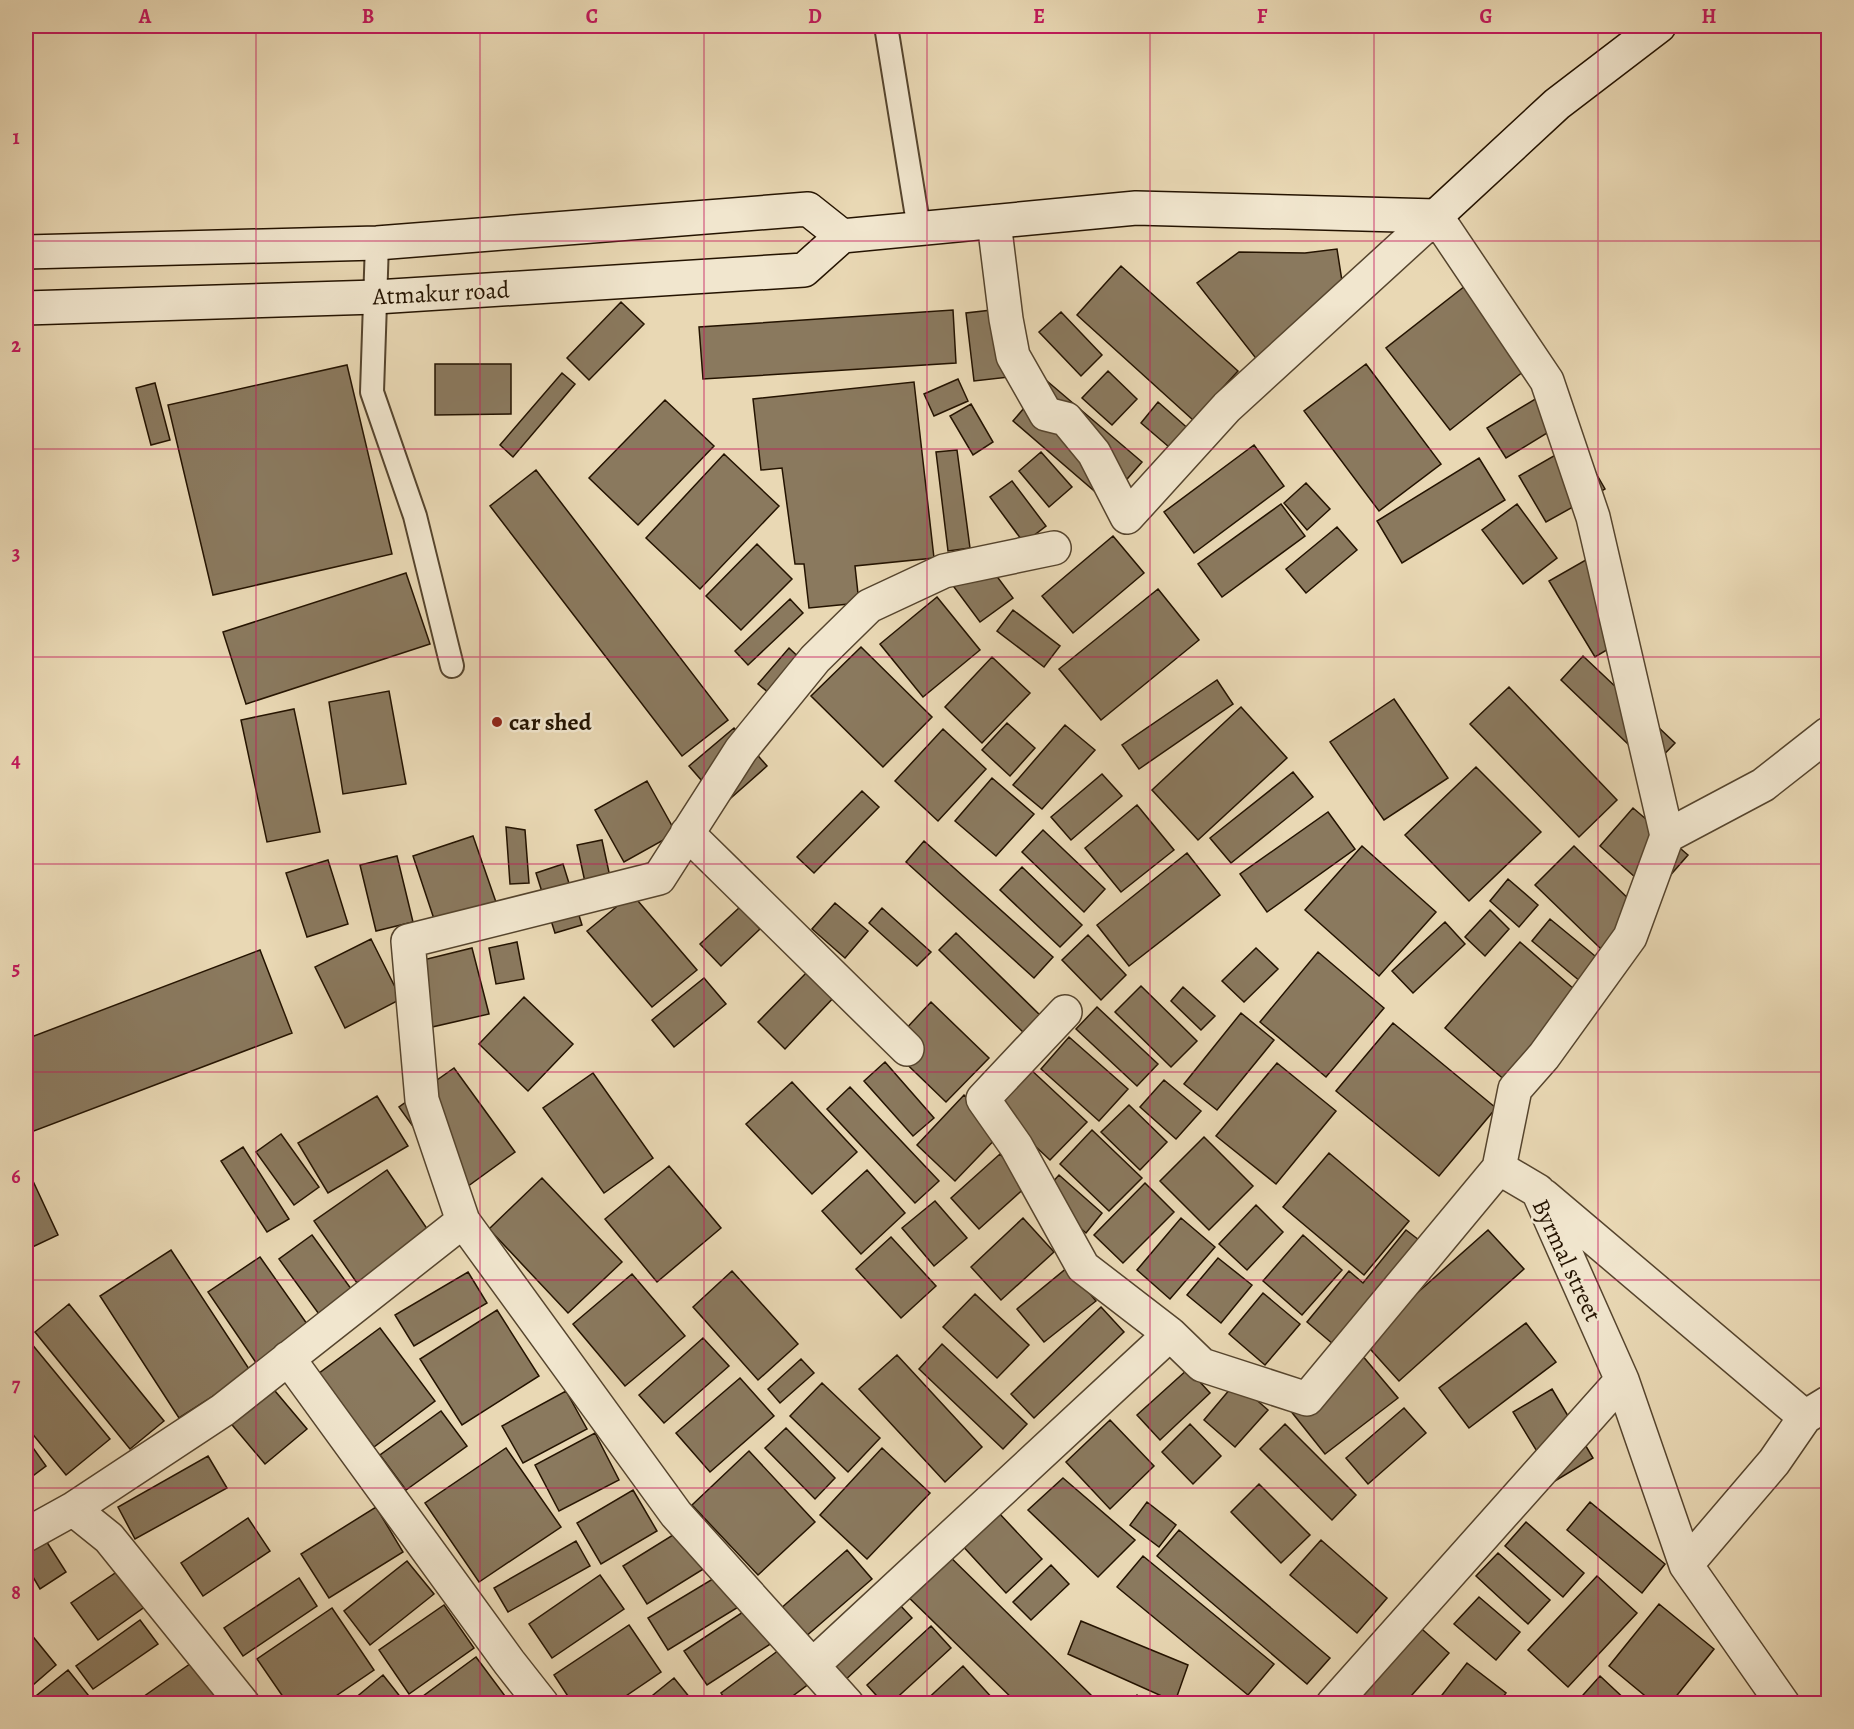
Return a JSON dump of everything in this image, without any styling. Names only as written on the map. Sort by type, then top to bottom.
[{"type":"street","points":[[994,222],[1013,356],[1046,414],[1066,419],[1094,453],[1127,517],[1227,407],[1557,104],[1659,26]]},
{"type":"street","points":[[26,252],[377,243],[807,209],[842,236],[1136,208],[1436,216]]},
{"type":"street","points":[[1065,1012],[983,1099],[1016,1146],[1083,1267],[1170,1334],[1202,1365],[1307,1399],[1499,1168],[1515,1089],[1544,1056],[1630,938],[1666,836],[1593,517],[1547,381],[1436,216]]},
{"type":"street","name":"Atmakur road","points":[[26,308],[376,297],[804,270],[842,236]]},
{"type":"street","points":[[846,1704],[676,1514],[463,1221],[422,1100],[408,941],[659,878],[741,750],[815,659],[870,606],[944,571],[1054,548]]},
{"type":"street","points":[[1666,836],[1763,785],[1828,734]]},
{"type":"street","points":[[687,833],[907,1049]]},
{"type":"street","name":"Byrmal street","points":[[1499,1168],[1538,1191],[1622,1380],[1686,1565],[1783,1704]]},
{"type":"street","points":[[1538,1191],[1817,1410],[1686,1565]]},
{"type":"street","points":[[26,1535],[73,1509],[223,1410],[463,1221]]},
{"type":"street","points":[[813,1665],[1170,1334]]},
{"type":"street","points":[[288,1358],[542,1704]]},
{"type":"street","points":[[1333,1704],[1622,1380]]},
{"type":"street","points":[[73,1509],[109,1538],[243,1704]]},
{"type":"lane","points":[[886,26],[919,229]]},
{"type":"lane","points":[[377,243],[372,392],[415,516],[452,666]]},
{"type":"building","points":[[1337,249],[1342,281],[1258,361],[1197,283],[1239,252],[1305,253]]},
{"type":"building","points":[[1121,266],[1238,371],[1193,420],[1077,315]]},
{"type":"building","points":[[1465,286],[1529,367],[1450,430],[1386,348]]},
{"type":"building","points":[[621,302],[644,324],[589,380],[567,358]]},
{"type":"building","points":[[1018,307],[1028,375],[974,381],[966,313]]},
{"type":"building","points":[[953,310],[956,363],[703,379],[699,327]]},
{"type":"building","points":[[1061,312],[1102,355],[1081,376],[1039,332]]},
{"type":"building","points":[[435,364],[511,364],[511,414],[435,415]]},
{"type":"building","points":[[1366,364],[1441,464],[1379,511],[1304,411]]},
{"type":"building","points":[[347,365],[392,554],[213,595],[168,405]]},
{"type":"building","points":[[1108,371],[1137,399],[1112,425],[1082,398]]},
{"type":"building","points":[[562,373],[575,384],[513,457],[500,445]]},
{"type":"building","points":[[958,379],[968,401],[934,416],[924,394]]},
{"type":"building","points":[[1047,381],[1142,462],[1107,502],[1013,421]]},
{"type":"building","points":[[914,382],[934,558],[855,566],[859,603],[809,608],[804,564],[795,564],[782,468],[761,470],[753,399]]},
{"type":"building","points":[[155,383],[170,440],[151,445],[136,388]]},
{"type":"building","points":[[1547,392],[1565,422],[1506,458],[1487,428]]},
{"type":"building","points":[[665,400],[714,446],[638,525],[589,478]]},
{"type":"building","points":[[1158,402],[1200,439],[1183,459],[1141,423]]},
{"type":"building","points":[[971,404],[993,442],[973,455],[950,416]]},
{"type":"building","points":[[1578,442],[1605,489],[1546,522],[1519,476]]},
{"type":"building","points":[[1254,445],[1284,486],[1194,553],[1164,512]]},
{"type":"building","points":[[957,450],[970,548],[948,551],[936,452]]},
{"type":"building","points":[[1041,452],[1072,487],[1049,507],[1019,471]]},
{"type":"building","points":[[724,454],[779,506],[700,589],[646,538]]},
{"type":"building","points":[[1479,458],[1505,500],[1402,563],[1377,521]]},
{"type":"building","points":[[536,470],[728,720],[682,756],[490,506]]},
{"type":"building","points":[[1012,481],[1046,526],[1024,543],[990,497]]},
{"type":"building","points":[[1306,483],[1330,509],[1307,530],[1284,503]]},
{"type":"building","points":[[1281,504],[1305,536],[1222,597],[1198,564]]},
{"type":"building","points":[[1517,504],[1557,558],[1523,584],[1482,530]]},
{"type":"building","points":[[1337,527],[1357,550],[1306,593],[1286,569]]},
{"type":"building","points":[[1113,536],[1144,573],[1073,633],[1042,596]]},
{"type":"building","points":[[757,544],[792,579],[741,630],[706,596]]},
{"type":"building","points":[[1591,557],[1637,632],[1595,657],[1549,581]]},
{"type":"building","points":[[984,559],[1013,598],[980,622],[951,583]]},
{"type":"building","points":[[406,573],[430,644],[246,704],[223,632]]},
{"type":"building","points":[[1158,589],[1199,640],[1101,720],[1059,669]]},
{"type":"building","points":[[937,597],[980,650],[923,697],[880,644]]},
{"type":"building","points":[[790,599],[803,613],[748,665],[735,651]]},
{"type":"building","points":[[1013,610],[1060,646],[1044,667],[997,631]]},
{"type":"building","points":[[861,647],[932,717],[883,767],[811,696]]},
{"type":"building","points":[[789,648],[810,668],[780,702],[758,684]]},
{"type":"building","points":[[1583,656],[1675,743],[1652,767],[1561,680]]},
{"type":"building","points":[[992,657],[1030,693],[982,743],[945,707]]},
{"type":"building","points":[[1217,680],[1233,704],[1139,769],[1122,745]]},
{"type":"building","points":[[1509,687],[1617,800],[1579,837],[1470,724]]},
{"type":"building","points":[[389,691],[406,784],[343,794],[329,702]]},
{"type":"building","points":[[1394,699],[1448,778],[1384,820],[1330,742]]},
{"type":"building","points":[[1241,707],[1287,758],[1198,840],[1152,790]]},
{"type":"building","points":[[294,709],[320,832],[267,842],[241,720]]},
{"type":"building","points":[[1007,723],[1035,748],[1010,776],[982,750]]},
{"type":"building","points":[[1065,725],[1095,750],[1042,809],[1013,785]]},
{"type":"building","points":[[734,728],[767,766],[723,805],[689,766]]},
{"type":"building","points":[[943,729],[986,769],[938,821],[895,781]]},
{"type":"building","points":[[1476,767],[1541,832],[1469,901],[1405,835]]},
{"type":"building","points":[[1293,772],[1313,797],[1231,863],[1210,838]]},
{"type":"building","points":[[1102,774],[1122,796],[1071,840],[1051,817]]},
{"type":"building","points":[[992,778],[1034,814],[996,856],[955,821]]},
{"type":"building","points":[[647,781],[676,833],[624,862],[595,810]]},
{"type":"building","points":[[862,791],[879,807],[814,873],[797,857]]},
{"type":"building","points":[[1137,805],[1174,850],[1121,892],[1085,848]]},
{"type":"building","points":[[1633,808],[1688,855],[1654,894],[1600,846]]},
{"type":"building","points":[[1328,812],[1355,849],[1267,912],[1240,874]]},
{"type":"building","points":[[506,827],[525,830],[529,883],[510,884]]},
{"type":"building","points":[[1043,830],[1105,889],[1084,912],[1022,852]]},
{"type":"building","points":[[473,836],[497,905],[436,925],[413,856]]},
{"type":"building","points":[[602,840],[613,891],[588,896],[577,845]]},
{"type":"building","points":[[924,841],[1053,957],[1034,978],[906,862]]},
{"type":"building","points":[[1362,846],[1436,912],[1379,976],[1305,910]]},
{"type":"building","points":[[1574,846],[1639,909],[1630,937],[1600,948],[1535,885]]},
{"type":"building","points":[[1187,853],[1220,895],[1129,966],[1097,925]]},
{"type":"building","points":[[397,856],[413,922],[376,931],[360,865]]},
{"type":"building","points":[[328,860],[348,924],[307,937],[286,873]]},
{"type":"building","points":[[563,864],[582,925],[555,933],[536,873]]},
{"type":"building","points":[[1022,867],[1082,925],[1060,947],[1000,890]]},
{"type":"building","points":[[1508,879],[1538,905],[1519,927],[1490,901]]},
{"type":"building","points":[[632,894],[697,970],[652,1007],[587,931]]},
{"type":"building","points":[[835,903],[868,931],[845,958],[812,929]]},
{"type":"building","points":[[740,907],[760,929],[721,966],[700,944]]},
{"type":"building","points":[[882,908],[931,952],[917,966],[869,923]]},
{"type":"building","points":[[1490,910],[1509,929],[1485,956],[1465,937]]},
{"type":"building","points":[[1550,919],[1606,965],[1587,987],[1532,941]]},
{"type":"building","points":[[1445,922],[1465,944],[1413,993],[1392,971]]},
{"type":"building","points":[[956,933],[1044,1019],[1027,1036],[939,950]]},
{"type":"building","points":[[1088,935],[1126,975],[1101,1000],[1062,960]]},
{"type":"building","points":[[371,939],[401,999],[345,1028],[315,967]]},
{"type":"building","points":[[517,942],[524,979],[496,984],[489,948]]},
{"type":"building","points":[[1520,942],[1590,1003],[1515,1089],[1445,1028]]},
{"type":"building","points":[[472,948],[489,1014],[432,1027],[415,962]]},
{"type":"building","points":[[1256,948],[1278,969],[1244,1002],[1222,981]]},
{"type":"building","points":[[260,950],[292,1033],[26,1134],[26,1039]]},
{"type":"building","points":[[1318,952],[1384,1008],[1326,1077],[1260,1022]]},
{"type":"building","points":[[811,968],[837,994],[785,1049],[758,1022]]},
{"type":"building","points":[[704,978],[726,1004],[674,1047],[652,1020]]},
{"type":"building","points":[[1141,986],[1197,1041],[1171,1067],[1115,1012]]},
{"type":"building","points":[[1183,987],[1215,1016],[1201,1030],[1171,1001]]},
{"type":"building","points":[[524,997],[573,1044],[528,1091],[479,1044]]},
{"type":"building","points":[[931,1002],[989,1058],[946,1102],[889,1047]]},
{"type":"building","points":[[1097,1007],[1158,1064],[1137,1086],[1076,1029]]},
{"type":"building","points":[[1241,1013],[1274,1040],[1217,1110],[1184,1084]]},
{"type":"building","points":[[1393,1023],[1496,1108],[1439,1176],[1336,1091]]},
{"type":"building","points":[[1069,1037],[1128,1089],[1099,1121],[1041,1069]]},
{"type":"building","points":[[885,1062],[934,1118],[913,1136],[864,1081]]},
{"type":"building","points":[[1277,1063],[1336,1111],[1276,1184],[1216,1136]]},
{"type":"building","points":[[1028,1067],[1087,1122],[1050,1160],[991,1105]]},
{"type":"building","points":[[454,1068],[515,1152],[460,1192],[399,1107]]},
{"type":"building","points":[[593,1073],[653,1158],[604,1193],[543,1108]]},
{"type":"building","points":[[1164,1080],[1201,1111],[1176,1139],[1140,1107]]},
{"type":"building","points":[[792,1082],[857,1152],[812,1194],[746,1124]]},
{"type":"building","points":[[850,1087],[939,1181],[915,1203],[827,1109]]},
{"type":"building","points":[[964,1095],[1003,1131],[955,1181],[917,1145]]},
{"type":"building","points":[[377,1096],[408,1146],[328,1193],[298,1143]]},
{"type":"building","points":[[1129,1105],[1167,1142],[1140,1170],[1101,1132]]},
{"type":"building","points":[[1092,1130],[1142,1178],[1109,1211],[1060,1164]]},
{"type":"building","points":[[281,1134],[319,1187],[294,1205],[256,1152]]},
{"type":"building","points":[[1204,1137],[1253,1186],[1209,1230],[1160,1181]]},
{"type":"building","points":[[243,1147],[289,1219],[267,1232],[221,1161]]},
{"type":"building","points":[[1329,1153],[1409,1221],[1364,1275],[1283,1207]]},
{"type":"building","points":[[1000,1154],[1028,1185],[979,1229],[951,1198]]},
{"type":"building","points":[[26,1166],[58,1235],[26,1250]]},
{"type":"building","points":[[669,1166],[721,1228],[657,1282],[605,1219]]},
{"type":"building","points":[[387,1170],[430,1233],[357,1283],[314,1221]]},
{"type":"building","points":[[867,1170],[905,1213],[861,1254],[822,1211]]},
{"type":"building","points":[[1059,1175],[1102,1213],[1086,1233],[1042,1194]]},
{"type":"building","points":[[542,1178],[622,1262],[568,1313],[489,1229]]},
{"type":"building","points":[[1145,1183],[1174,1212],[1123,1263],[1094,1235]]},
{"type":"building","points":[[935,1201],[967,1238],[934,1266],[902,1228]]},
{"type":"building","points":[[1256,1205],[1283,1232],[1247,1270],[1219,1244]]},
{"type":"building","points":[[1023,1218],[1054,1252],[1001,1300],[971,1267]]},
{"type":"building","points":[[1181,1218],[1215,1247],[1170,1299],[1137,1270]]},
{"type":"building","points":[[1406,1230],[1419,1240],[1333,1344],[1307,1322],[1349,1271],[1363,1283]]},
{"type":"building","points":[[1488,1230],[1524,1269],[1399,1381],[1363,1341]]},
{"type":"building","points":[[312,1235],[357,1297],[324,1321],[279,1259]]},
{"type":"building","points":[[1303,1235],[1342,1270],[1302,1315],[1263,1281]]},
{"type":"building","points":[[891,1237],[936,1286],[901,1318],[856,1269]]},
{"type":"building","points":[[171,1250],[251,1372],[179,1418],[100,1296]]},
{"type":"building","points":[[260,1257],[312,1331],[259,1367],[208,1292]]},
{"type":"building","points":[[1218,1258],[1252,1285],[1221,1323],[1187,1295]]},
{"type":"building","points":[[1068,1267],[1096,1301],[1044,1342],[1017,1309]]},
{"type":"building","points":[[732,1271],[798,1344],[758,1380],[693,1307]]},
{"type":"building","points":[[468,1272],[487,1303],[414,1346],[395,1315]]},
{"type":"building","points":[[632,1274],[685,1336],[625,1386],[573,1324]]},
{"type":"building","points":[[1263,1293],[1300,1324],[1265,1365],[1229,1334]]},
{"type":"building","points":[[975,1294],[1029,1345],[997,1378],[943,1327]]},
{"type":"building","points":[[69,1304],[164,1421],[130,1449],[35,1332]]},
{"type":"building","points":[[1101,1307],[1124,1332],[1034,1418],[1011,1394]]},
{"type":"building","points":[[497,1310],[539,1376],[462,1425],[420,1359]]},
{"type":"building","points":[[1526,1323],[1556,1362],[1469,1428],[1439,1388]]},
{"type":"building","points":[[380,1328],[435,1401],[374,1447],[318,1374]]},
{"type":"building","points":[[26,1337],[110,1439],[66,1475],[26,1426]]},
{"type":"building","points":[[703,1338],[729,1366],[664,1423],[639,1395]]},
{"type":"building","points":[[942,1344],[1027,1424],[1003,1449],[919,1369]]},
{"type":"building","points":[[1361,1354],[1398,1398],[1325,1454],[1290,1410]]},
{"type":"building","points":[[897,1355],[982,1447],[945,1482],[859,1389]]},
{"type":"building","points":[[801,1359],[814,1373],[780,1403],[768,1389]]},
{"type":"building","points":[[1188,1369],[1210,1393],[1160,1440],[1137,1415]]},
{"type":"building","points":[[740,1378],[774,1416],[710,1472],[676,1433]]},
{"type":"building","points":[[1236,1382],[1268,1410],[1235,1447],[1204,1420]]},
{"type":"building","points":[[822,1383],[880,1438],[848,1472],[790,1416]]},
{"type":"building","points":[[270,1385],[307,1429],[265,1464],[228,1420]]},
{"type":"building","points":[[1552,1389],[1593,1458],[1555,1481],[1513,1412]]},
{"type":"building","points":[[566,1391],[587,1429],[523,1463],[502,1426]]},
{"type":"building","points":[[1404,1408],[1426,1433],[1368,1484],[1346,1458]]},
{"type":"building","points":[[441,1411],[467,1446],[406,1490],[380,1455]]},
{"type":"building","points":[[1110,1420],[1154,1466],[1110,1509],[1066,1462]]},
{"type":"building","points":[[1190,1424],[1221,1456],[1193,1484],[1162,1452]]},
{"type":"building","points":[[1285,1424],[1356,1495],[1332,1520],[1260,1449]]},
{"type":"building","points":[[786,1428],[835,1478],[815,1499],[765,1448]]},
{"type":"building","points":[[595,1433],[619,1480],[559,1511],[535,1465]]},
{"type":"building","points":[[26,1438],[46,1466],[26,1481]]},
{"type":"building","points":[[506,1448],[561,1527],[479,1582],[425,1503]]},
{"type":"building","points":[[882,1448],[930,1493],[867,1559],[820,1515]]},
{"type":"building","points":[[749,1451],[815,1522],[758,1575],[692,1505]]},
{"type":"building","points":[[208,1456],[227,1488],[135,1539],[118,1507]]},
{"type":"building","points":[[1063,1478],[1135,1540],[1098,1577],[1028,1510]]},
{"type":"building","points":[[1259,1484],[1310,1535],[1281,1563],[1231,1512]]},
{"type":"building","points":[[633,1490],[657,1531],[601,1564],[577,1523]]},
{"type":"building","points":[[983,1496],[1042,1559],[1006,1593],[948,1530]]},
{"type":"building","points":[[1147,1502],[1176,1525],[1159,1547],[1130,1525]]},
{"type":"building","points":[[1590,1502],[1665,1564],[1642,1593],[1567,1530]]},
{"type":"building","points":[[376,1507],[403,1552],[329,1598],[301,1554]]},
{"type":"building","points":[[248,1518],[270,1551],[203,1596],[181,1563]]},
{"type":"building","points":[[1526,1522],[1584,1573],[1563,1597],[1505,1546]]},
{"type":"building","points":[[681,1530],[705,1568],[647,1604],[623,1566]]},
{"type":"building","points":[[1179,1530],[1330,1658],[1307,1684],[1157,1556]]},
{"type":"building","points":[[43,1536],[66,1572],[40,1589],[26,1565],[26,1547]]},
{"type":"building","points":[[1321,1540],[1387,1598],[1357,1633],[1290,1575]]},
{"type":"building","points":[[576,1541],[590,1566],[508,1612],[494,1588]]},
{"type":"building","points":[[938,1545],[1091,1695],[1083,1704],[1018,1704],[897,1586]]},
{"type":"building","points":[[847,1550],[872,1579],[804,1638],[779,1610]]},
{"type":"building","points":[[1498,1553],[1550,1600],[1528,1624],[1476,1576]]},
{"type":"building","points":[[1143,1556],[1274,1664],[1248,1695],[1117,1587]]},
{"type":"building","points":[[407,1561],[434,1594],[370,1645],[344,1611]]},
{"type":"building","points":[[127,1565],[153,1601],[98,1640],[71,1603]]},
{"type":"building","points":[[1051,1565],[1069,1584],[1031,1620],[1013,1602]]},
{"type":"building","points":[[721,1574],[740,1606],[668,1650],[648,1618]]},
{"type":"building","points":[[600,1575],[624,1609],[552,1658],[529,1624]]},
{"type":"building","points":[[1597,1576],[1637,1613],[1568,1687],[1528,1650]]},
{"type":"building","points":[[299,1578],[317,1606],[243,1656],[224,1628]]},
{"type":"building","points":[[884,1588],[912,1618],[842,1683],[814,1653]]},
{"type":"building","points":[[1479,1597],[1520,1632],[1496,1660],[1454,1624]]},
{"type":"building","points":[[1659,1604],[1714,1649],[1670,1704],[1655,1704],[1609,1666]]},
{"type":"building","points":[[444,1605],[474,1648],[409,1694],[379,1650]]},
{"type":"building","points":[[332,1608],[374,1670],[324,1704],[288,1704],[257,1659]]},
{"type":"building","points":[[749,1608],[772,1643],[707,1685],[684,1651]]},
{"type":"building","points":[[1406,1615],[1449,1653],[1404,1704],[1326,1704]]},
{"type":"building","points":[[140,1620],[158,1644],[93,1689],[76,1666]]},
{"type":"building","points":[[1081,1621],[1188,1665],[1175,1702],[1068,1654]]},
{"type":"building","points":[[629,1625],[661,1672],[614,1704],[573,1704],[554,1675]]},
{"type":"building","points":[[931,1626],[951,1648],[890,1704],[884,1704],[867,1685]]},
{"type":"building","points":[[26,1628],[56,1665],[26,1691]]},
{"type":"building","points":[[783,1647],[810,1683],[782,1704],[728,1704],[721,1693]]},
{"type":"building","points":[[476,1657],[511,1704],[416,1704],[415,1702]]},
{"type":"building","points":[[197,1659],[224,1698],[216,1704],[133,1704]]},
{"type":"building","points":[[1467,1663],[1506,1693],[1498,1704],[1435,1704]]},
{"type":"building","points":[[963,1666],[994,1700],[990,1704],[922,1704]]},
{"type":"building","points":[[68,1670],[93,1701],[89,1704],[26,1704]]},
{"type":"building","points":[[383,1675],[406,1704],[348,1704]]},
{"type":"building","points":[[1600,1676],[1630,1704],[1575,1704]]},
{"type":"building","points":[[674,1678],[695,1704],[642,1704]]},
{"type":"building","points":[[826,1691],[836,1704],[811,1704]]},
{"type":"building","points":[[1137,1695],[1147,1704],[1129,1704]]},
{"type":"place","name":"car shed","points":[[497,722]]}]
